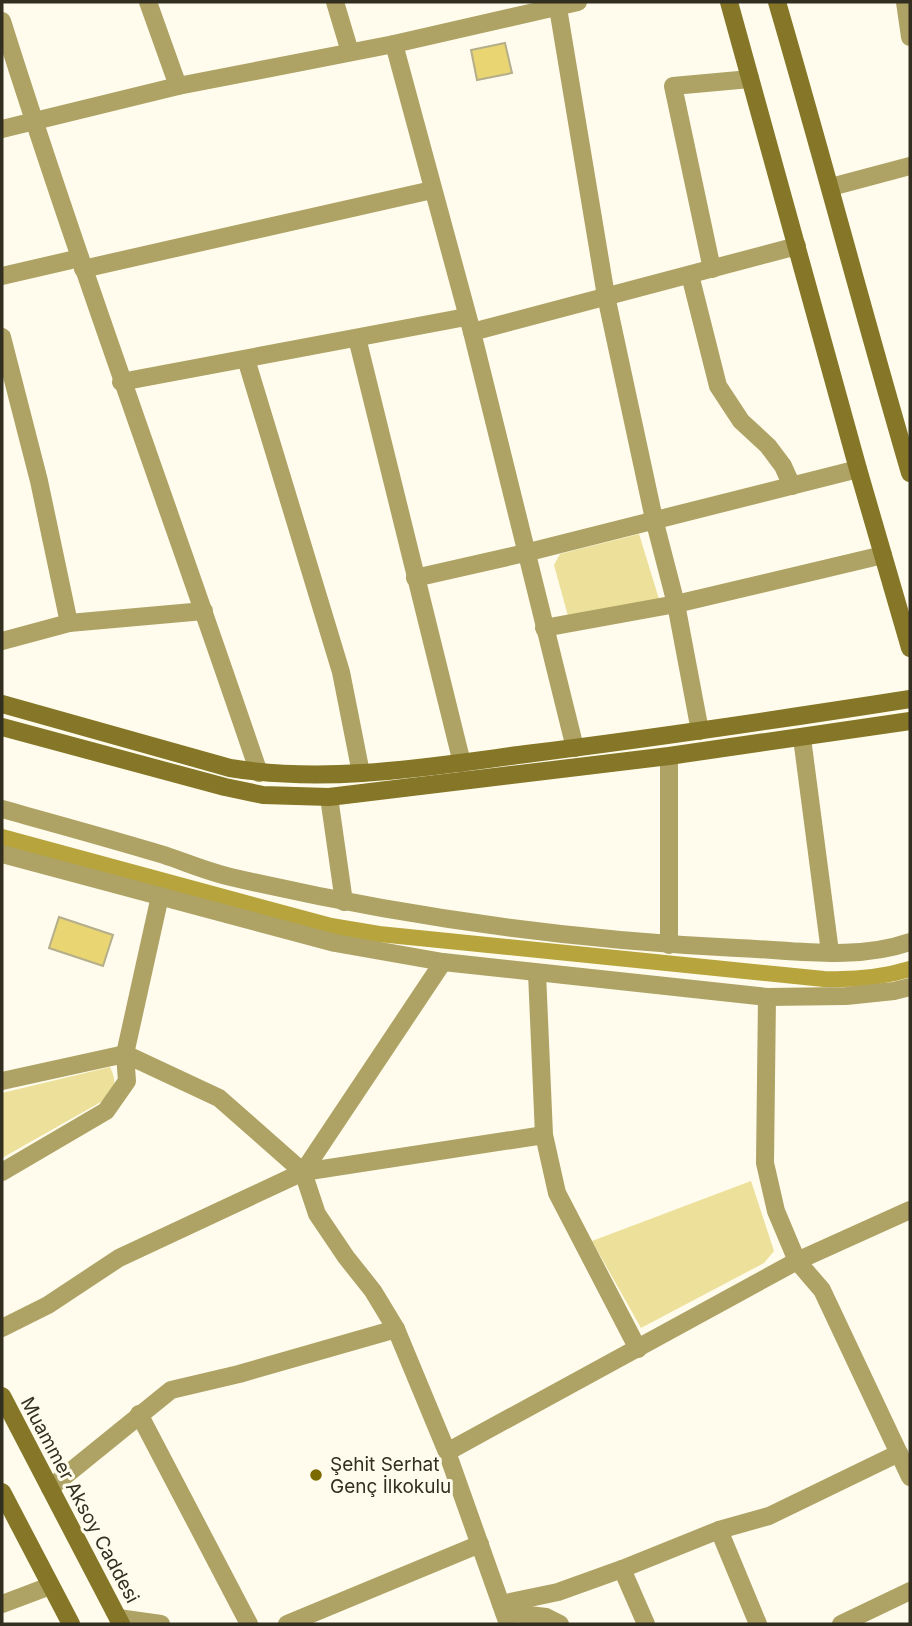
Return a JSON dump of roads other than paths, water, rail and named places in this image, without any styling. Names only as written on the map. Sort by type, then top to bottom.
[{"type":"street","points":[[148,2],[178,86]]},
{"type":"street","points":[[335,2],[350,52]]},
{"type":"street","points":[[2,129],[178,86],[394,44],[558,4],[578,2]]},
{"type":"street","points":[[729,2],[910,648]]},
{"type":"street","points":[[777,2],[831,187],[856,290],[910,473]]},
{"type":"street","points":[[905,2],[910,37]]},
{"type":"street","points":[[558,4],[607,296],[654,519],[676,604],[700,731]]},
{"type":"street","points":[[2,22],[121,382],[259,772]]},
{"type":"street","points":[[394,44],[469,324],[575,748]]},
{"type":"street","points":[[712,269],[673,86],[750,79]]},
{"type":"street","points":[[831,187],[910,166]]},
{"type":"street","points":[[2,276],[81,263],[432,190]]},
{"type":"street","points":[[121,382],[357,338],[469,324],[607,296],[797,246]]},
{"type":"street","points":[[690,275],[718,386],[741,421],[768,446],[783,466],[792,486]]},
{"type":"street","points":[[2,337],[39,481],[69,623]]},
{"type":"street","points":[[357,338],[462,762]]},
{"type":"street","points":[[246,359],[341,673],[361,773]]},
{"type":"street","points":[[415,578],[858,469]]},
{"type":"street","points":[[544,628],[676,604],[883,555]]},
{"type":"street","points":[[2,641],[69,623],[204,611]]},
{"type":"street","points":[[2,704],[230,768],[327,776],[575,748],[910,699]]},
{"type":"street","points":[[2,727],[225,788],[263,794],[329,797],[669,756],[910,721]]},
{"type":"street","points":[[802,738],[830,952]]},
{"type":"street","points":[[669,756],[669,944]]},
{"type":"street","points":[[329,797],[344,902]]},
{"type":"street","points":[[2,809],[231,878],[344,902],[465,921],[669,944],[830,952],[865,952],[910,942]]},
{"type":"street","points":[[2,854],[335,943],[443,962],[767,997],[846,996],[894,991],[910,986]]},
{"type":"street","points":[[2,1172],[106,1111],[127,1081],[125,1054],[160,896]]},
{"type":"street","points":[[303,1172],[443,962]]},
{"type":"street","points":[[537,973],[544,1135],[557,1193],[638,1349]]},
{"type":"street","points":[[767,997],[765,1163],[776,1211],[797,1261],[822,1290],[910,1476]]},
{"type":"street","points":[[2,1081],[125,1054],[219,1098],[303,1172],[317,1214],[373,1291],[396,1329],[447,1452],[504,1614]]},
{"type":"street","points":[[2,1328],[48,1305],[119,1258],[303,1172],[544,1135]]},
{"type":"street","points":[[447,1452],[797,1261],[910,1210]]},
{"type":"street","points":[[50,1488],[172,1390],[239,1374],[396,1329]]},
{"type":"street","name":"Muammer Aksoy Caddesi","points":[[2,1396],[119,1621]]},
{"type":"street","points":[[139,1414],[249,1624]]},
{"type":"street","points":[[504,1614],[719,1530],[769,1516],[899,1453]]},
{"type":"street","points":[[2,1492],[71,1624]]},
{"type":"street","points":[[719,1530],[758,1624]]},
{"type":"street","points":[[287,1624],[480,1544]]},
{"type":"street","points":[[622,1569],[646,1624]]},
{"type":"street","points":[[2,1604],[50,1586]]},
{"type":"street","points":[[841,1624],[910,1591]]},
{"type":"street","points":[[504,1614],[546,1617],[560,1624]]},
{"type":"street","points":[[119,1621],[160,1624]]},
{"type":"waterway","points":[[2,837],[331,926],[379,934],[824,979],[867,978],[910,969]]},
{"type":"place","name":"Şehit Serhat Genç İlkokulu","points":[[316,1475]]}]
